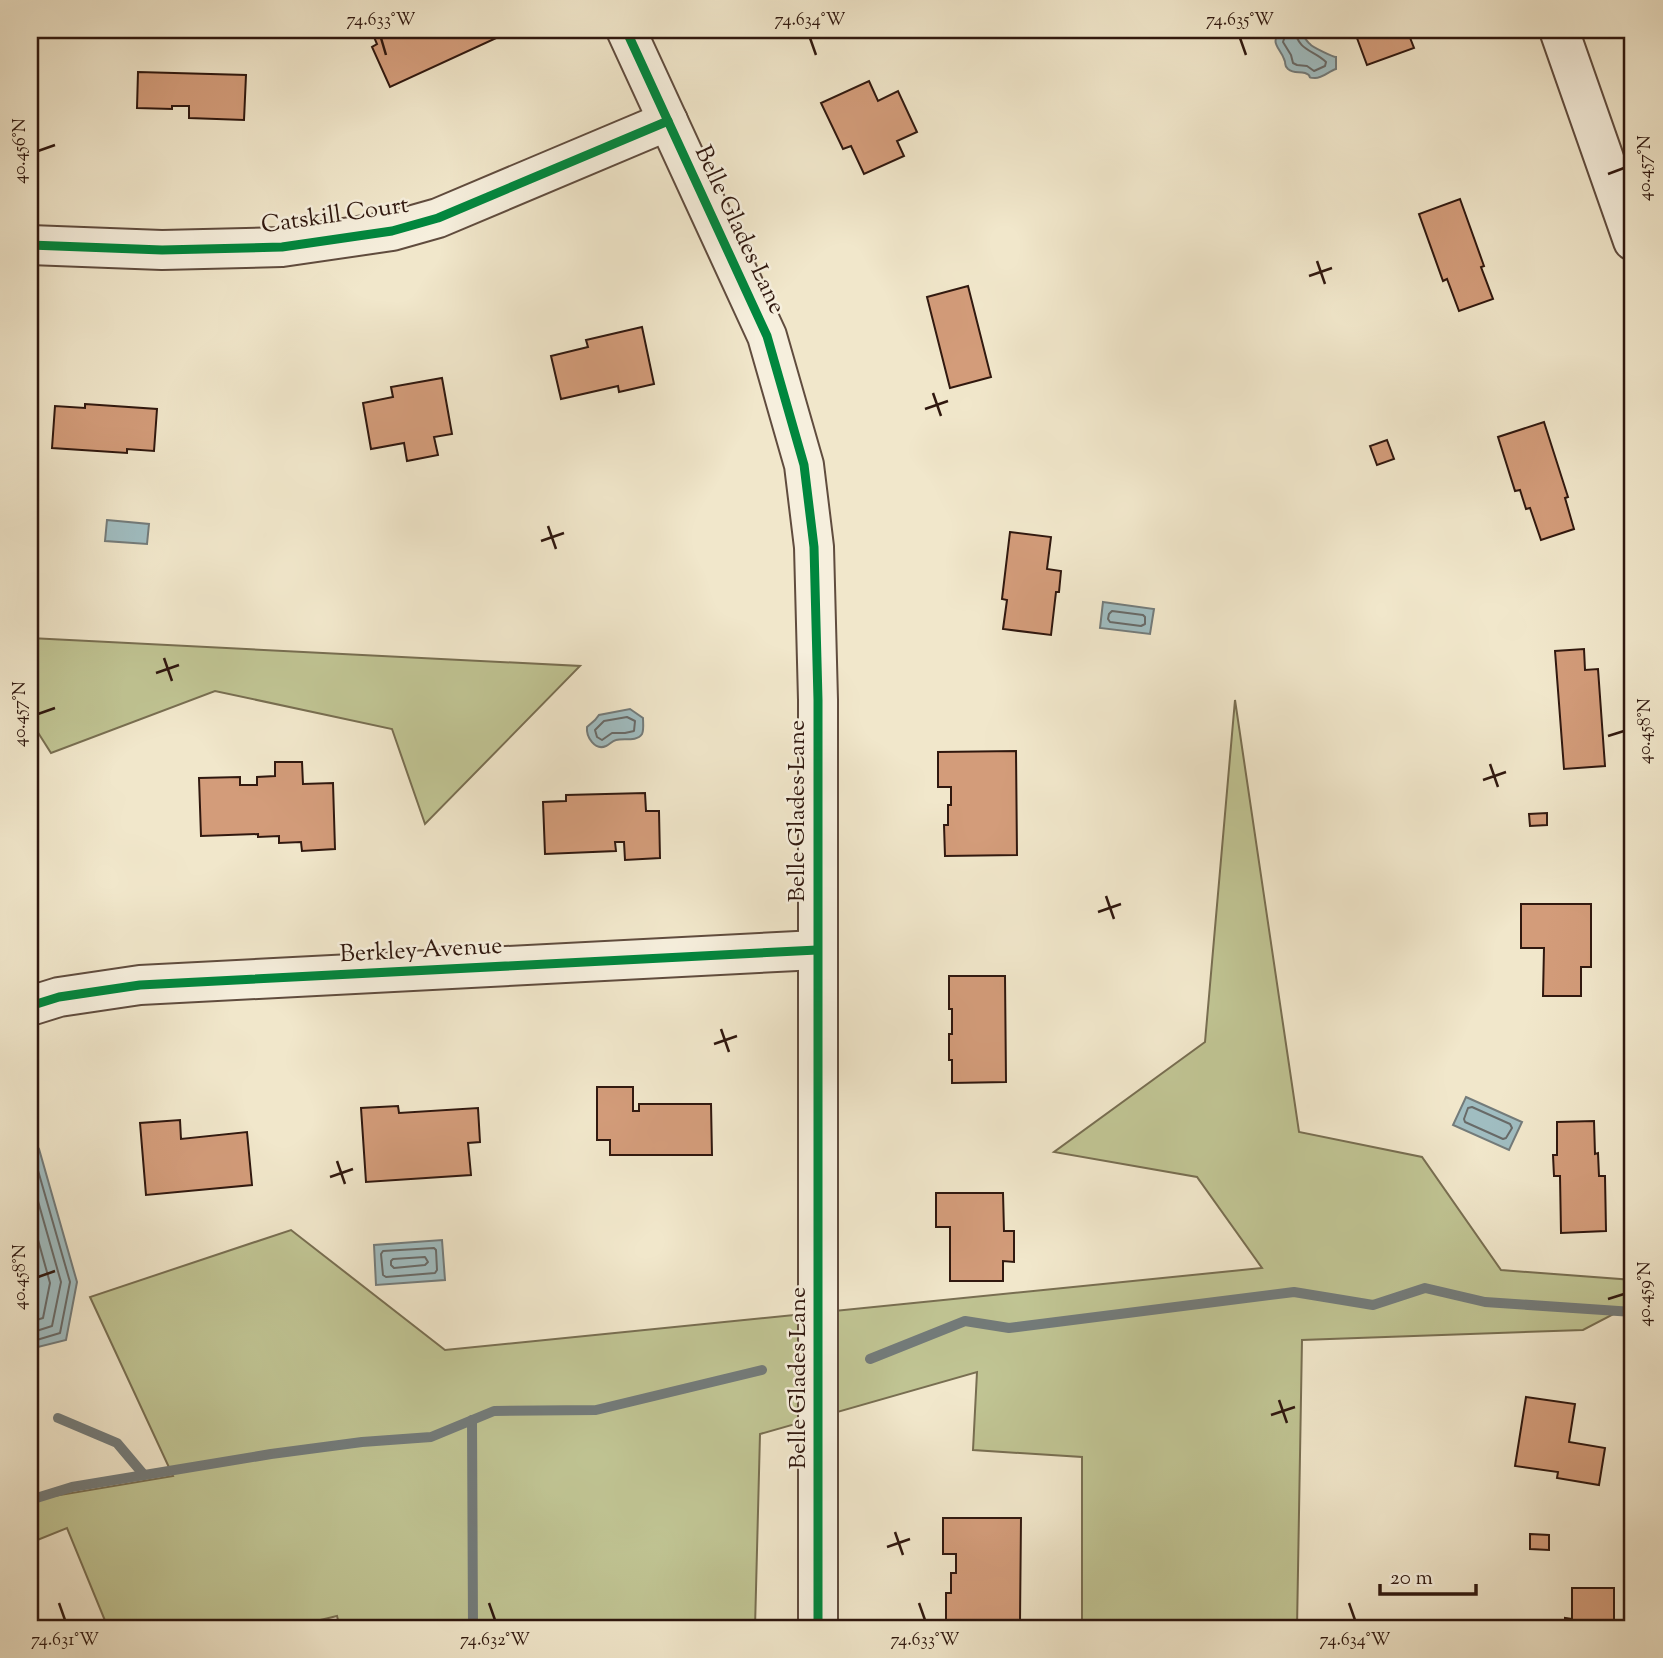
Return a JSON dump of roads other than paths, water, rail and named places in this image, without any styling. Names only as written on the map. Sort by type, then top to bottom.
[{"type":"street","name":"Belle Glades Lane","points":[[626,30],[767,336],[804,465],[814,547],[818,700],[818,1628]]},
{"type":"street","points":[[1559,30],[1633,241]]},
{"type":"street","name":"Catskill Court","points":[[30,244],[162,250],[282,247],[392,232],[438,218],[668,121]]},
{"type":"street","name":"Berkley Avenue","points":[[30,1006],[60,997],[140,985],[817,950]]},
{"type":"water","points":[[1284,30],[1299,30],[1312,45],[1336,57],[1336,69],[1321,77],[1310,78],[1305,73],[1288,69],[1275,41]]},
{"type":"water","points":[[107,520],[149,524],[147,544],[105,541]]},
{"type":"water","points":[[1103,602],[1154,609],[1150,634],[1100,628]]},
{"type":"water","points":[[630,709],[643,718],[640,736],[616,740],[602,747],[592,742],[587,727],[599,715]]},
{"type":"water","points":[[1466,1097],[1522,1122],[1509,1150],[1453,1125]]},
{"type":"water","points":[[30,1136],[39,1149],[77,1282],[66,1340],[30,1349]]},
{"type":"water","points":[[442,1240],[445,1280],[376,1285],[374,1245]]},
{"type":"waterway","points":[[870,1359],[965,1321],[1009,1328],[1294,1292],[1373,1305],[1425,1288],[1485,1302],[1633,1312]]},
{"type":"waterway","points":[[30,1500],[72,1487],[271,1454],[362,1442],[431,1437],[494,1411],[596,1410],[762,1370]]},
{"type":"waterway","points":[[58,1418],[117,1443],[144,1475]]},
{"type":"waterway","points":[[472,1420],[473,1628]]}]
